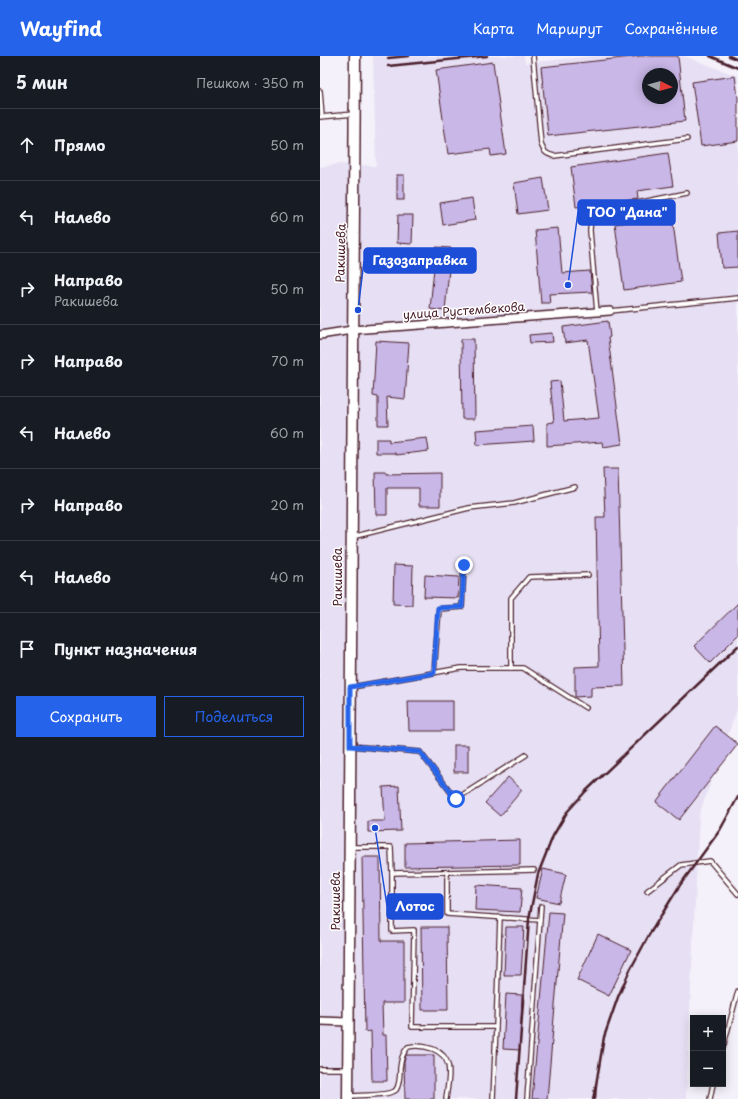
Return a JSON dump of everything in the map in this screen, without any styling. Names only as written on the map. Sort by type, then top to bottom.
[{"type":"street","name":"Ракишева","points":[[348,1097],[352,330],[356,114],[355,56]]},
{"type":"street","name":"улица Рустембекова","points":[[320,335],[352,330],[610,311]]},
{"type":"street","points":[[320,1021],[348,1022]]},
{"type":"lane","points":[[533,56],[541,144],[544,151],[548,155],[554,156],[687,139]]},
{"type":"lane","points":[[320,91],[321,116],[356,114]]},
{"type":"lane","points":[[597,312],[590,231],[590,224],[594,215],[602,210],[687,193]]},
{"type":"lane","points":[[610,311],[738,298]]},
{"type":"lane","points":[[351,537],[469,508],[514,503],[574,487]]},
{"type":"lane","points":[[434,673],[438,608],[462,607],[464,565]]},
{"type":"lane","points":[[510,668],[511,598],[529,577],[588,575]]},
{"type":"lane","points":[[350,687],[462,668],[523,668],[586,708]]},
{"type":"lane","points":[[350,746],[420,752],[456,799],[526,755]]},
{"type":"lane","points":[[350,847],[391,847],[392,931],[414,930],[412,1027],[496,1027]]},
{"type":"lane","points":[[647,892],[681,865],[710,861],[738,894]]},
{"type":"lane","points":[[392,873],[534,870]]},
{"type":"lane","points":[[447,872],[447,914],[540,920]]},
{"type":"lane","points":[[527,1099],[541,906]]},
{"type":"lane","points":[[493,1099],[500,918]]},
{"type":"lane","points":[[726,1037],[738,991]]},
{"type":"lane","points":[[348,1097],[392,1092],[396,1090],[402,1056],[408,1047],[425,1046],[439,1052],[445,1057],[448,1064],[449,1072],[446,1099]]},
{"type":"lane","points":[[320,1069],[348,1069]]},
{"type":"lane","points":[[710,1099],[713,1087]]},
{"type":"shaded area","points":[[373,56],[524,56],[525,63],[594,56],[684,56],[738,76],[738,707],[699,815],[686,1099],[320,1099],[320,167],[337,164],[376,166]]},
{"type":"building","points":[[641,56],[678,56],[685,121],[548,136],[541,67]]},
{"type":"building","points":[[493,62],[506,154],[491,156],[490,149],[448,154],[436,70]]},
{"type":"building","points":[[735,76],[738,97],[738,141],[701,146],[692,82]]},
{"type":"building","points":[[668,153],[673,186],[637,191],[638,199],[576,207],[571,167]]},
{"type":"building","points":[[397,175],[404,175],[404,200],[397,200]]},
{"type":"building","points":[[543,178],[548,210],[518,214],[514,183]]},
{"type":"building","points":[[472,198],[475,220],[443,225],[440,203]]},
{"type":"building","points":[[398,215],[413,215],[412,244],[397,243]]},
{"type":"building","points":[[672,216],[681,282],[624,290],[615,224]]},
{"type":"building","points":[[558,228],[562,273],[590,271],[592,292],[549,294],[550,303],[541,303],[535,230]]},
{"type":"building","points":[[738,231],[738,267],[722,268],[719,233]]},
{"type":"building","points":[[436,247],[451,248],[445,311],[430,309]]},
{"type":"building","points":[[608,321],[610,337],[608,338],[622,444],[603,447],[602,442],[547,446],[547,423],[554,422],[550,382],[560,381],[564,421],[599,418],[588,340],[565,343],[563,327]]},
{"type":"building","points":[[552,333],[553,342],[530,343],[529,335]]},
{"type":"building","points":[[461,339],[474,339],[475,419],[462,419]]},
{"type":"building","points":[[376,341],[409,343],[405,399],[387,397],[388,425],[378,425],[378,397],[373,396]]},
{"type":"building","points":[[533,426],[534,441],[477,445],[476,430]]},
{"type":"building","points":[[427,438],[429,451],[396,455],[395,453],[376,453],[376,439],[389,439],[389,442]]},
{"type":"building","points":[[603,469],[618,469],[624,686],[591,687],[591,696],[575,697],[575,667],[599,666],[596,517],[605,517]]},
{"type":"building","points":[[375,472],[386,472],[386,474],[440,473],[440,506],[419,506],[419,488],[387,488],[387,515],[376,515]]},
{"type":"building","points":[[394,565],[413,566],[412,605],[393,604]]},
{"type":"building","points":[[425,575],[459,577],[458,598],[424,597]]},
{"type":"building","points":[[738,603],[738,635],[710,663],[694,646]]},
{"type":"building","points":[[408,701],[453,701],[453,731],[409,731]]},
{"type":"building","points":[[715,726],[738,744],[679,820],[656,802]]},
{"type":"building","points":[[454,745],[468,745],[468,772],[454,772]]},
{"type":"building","points":[[508,777],[522,790],[500,816],[485,803]]},
{"type":"building","points":[[399,786],[401,831],[368,832],[368,821],[385,821],[383,787]]},
{"type":"building","points":[[520,840],[520,865],[405,867],[405,843]]},
{"type":"building","points":[[362,857],[380,857],[381,941],[404,941],[404,1003],[382,1003],[383,1035],[386,1035],[387,1081],[372,1081],[371,1031],[365,1032]]},
{"type":"building","points":[[543,869],[566,874],[559,903],[536,898]]},
{"type":"building","points":[[476,885],[522,888],[520,912],[475,910]]},
{"type":"building","points":[[549,912],[563,913],[547,1099],[532,1099]]},
{"type":"building","points":[[421,927],[447,927],[448,1010],[422,1010]]},
{"type":"building","points":[[506,927],[524,927],[521,975],[504,975]]},
{"type":"building","points":[[598,934],[631,950],[609,996],[577,980]]},
{"type":"building","points":[[506,994],[522,995],[520,1050],[503,1049]]},
{"type":"building","points":[[406,1055],[434,1055],[434,1099],[405,1099],[404,1062]]},
{"type":"railway","points":[[388,58],[409,56]]},
{"type":"railway","points":[[388,66],[487,56]]},
{"type":"railway","points":[[710,56],[738,68]]},
{"type":"railway","points":[[729,56],[738,60]]},
{"type":"railway","points":[[516,1099],[529,919],[538,874],[553,836],[567,812],[586,791],[738,646]]},
{"type":"railway","points":[[596,1085],[604,1037],[618,997],[630,970],[649,935],[680,885],[720,830],[738,797]]},
{"type":"railway","points":[[593,1099],[596,1085],[595,1099]]},
{"type":"place","name":"ТОО \"Дана\"","points":[[568,285]]},
{"type":"place","name":"Газозаправка","points":[[358,310]]},
{"type":"place","name":"Лотос","points":[[375,828]]},
{"type":"route","points":[[456,799],[420,752],[350,746],[350,687],[434,673],[438,608],[462,607],[464,565]]}]
